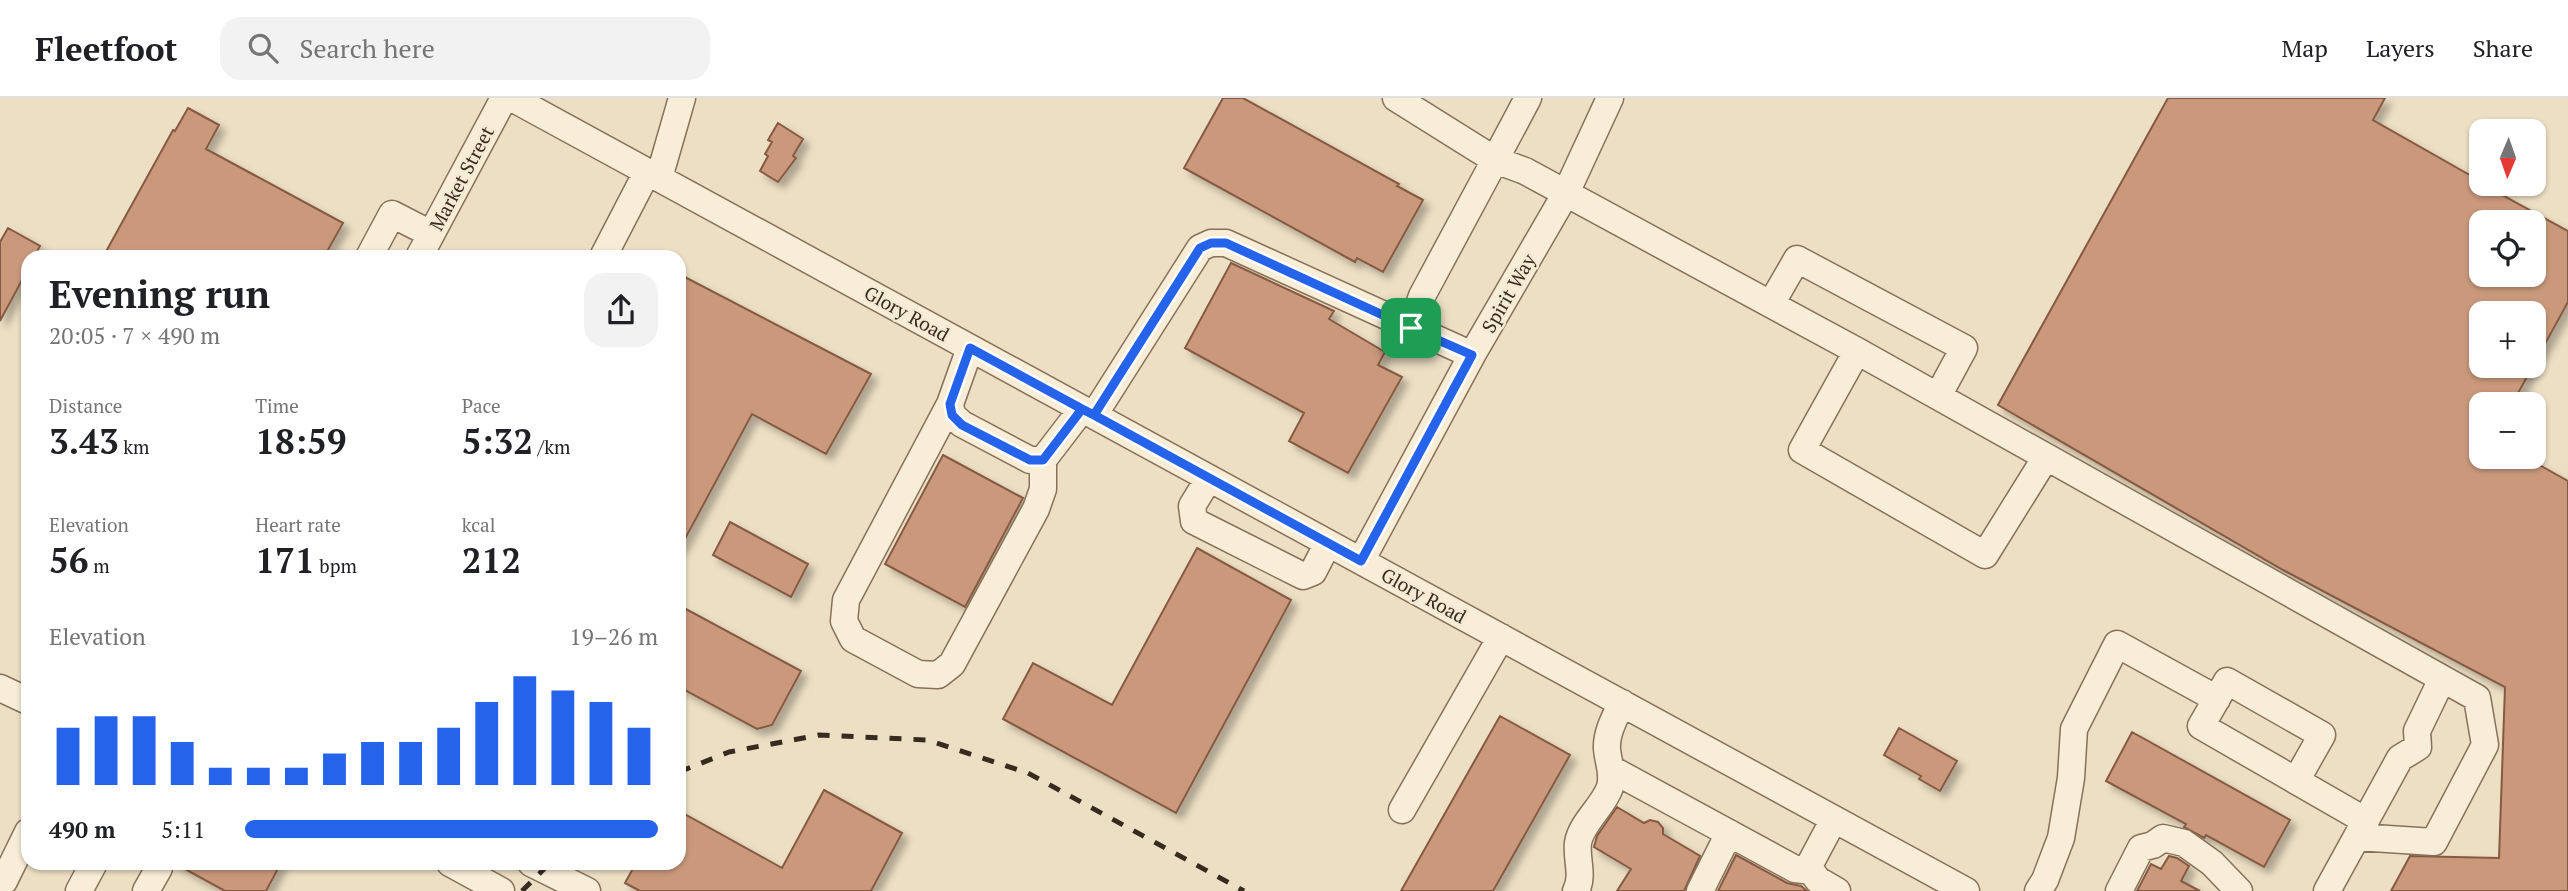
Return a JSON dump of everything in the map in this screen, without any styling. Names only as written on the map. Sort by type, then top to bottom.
[{"type":"street","name":"Market Street","points":[[425,246],[504,98]]},
{"type":"street","name":"Glory Road","points":[[512,98],[1966,891]]},
{"type":"street","points":[[607,250],[653,175],[682,98]]},
{"type":"street","points":[[1396,98],[1495,160],[1525,171],[1566,192],[1857,351],[2477,698],[2485,745],[2434,842],[2362,829],[2296,781],[2201,726],[2227,681],[2322,735],[2296,781]]},
{"type":"street","points":[[1411,328],[1422,296],[1528,98]]},
{"type":"street","name":"Spirit Way","points":[[1361,561],[1472,355],[1566,192],[1610,98]]},
{"type":"street","points":[[373,250],[392,214],[425,246]]},
{"type":"street","points":[[970,348],[950,404],[846,600],[844,621],[853,639],[918,674],[938,675],[952,664],[1036,509],[1044,489],[1043,460],[1088,412],[1200,248],[1211,243],[1226,243],[1472,355]]},
{"type":"street","points":[[1771,304],[1797,259],[1964,348],[1938,396]]},
{"type":"street","points":[[1857,351],[1802,450],[1985,555],[2046,457]]},
{"type":"street","points":[[950,404],[952,415],[962,425],[1030,460],[1043,460]]},
{"type":"street","points":[[1209,478],[1192,506],[1195,521],[1303,576],[1313,572],[1328,543]]},
{"type":"street","points":[[1402,810],[1501,637]]},
{"type":"street","points":[[2038,891],[2061,838],[2071,778],[2074,729],[2117,644],[2217,699]]},
{"type":"street","points":[[2327,891],[2400,758],[2418,747],[2417,731],[2442,678]]},
{"type":"street","points":[[0,688],[21,698]]},
{"type":"street","points":[[1576,891],[1580,884],[1581,866],[1578,839],[1610,788],[1613,770],[1607,749],[1611,727],[1622,703]]},
{"type":"street","points":[[1613,770],[1795,869],[1804,870],[1808,866],[1834,819]]},
{"type":"street","points":[[1700,891],[1729,833]]},
{"type":"street","points":[[2119,891],[2141,848],[2153,845],[2163,838],[2183,843],[2212,863],[2236,890]]},
{"type":"street","points":[[8,884],[21,850]]},
{"type":"street","points":[[1808,866],[1818,880],[1837,891]]},
{"type":"street","points":[[79,891],[90,870]]},
{"type":"street","points":[[146,891],[158,870]]},
{"type":"street","points":[[463,870],[498,889],[513,870]]},
{"type":"street","points":[[545,870],[587,891]]},
{"type":"building","points":[[1223,98],[1243,98],[1423,200],[1383,272],[1357,258],[1355,262],[1184,168]]},
{"type":"building","points":[[2168,98],[2385,98],[2373,120],[2469,175],[2469,196],[2504,196],[2530,210],[2469,210],[2469,287],[2546,287],[2546,219],[2568,231],[2568,302],[2546,342],[2546,301],[2469,301],[2469,378],[2526,378],[2519,392],[2469,392],[2469,469],[2546,469],[2568,481],[2568,891],[2391,891],[2410,856],[2499,858],[2505,687],[2283,570],[1998,405]]},
{"type":"building","points":[[188,108],[219,125],[206,149],[343,223],[328,250],[107,250],[173,130],[175,131]]},
{"type":"building","points":[[778,123],[803,139],[793,156],[796,158],[778,182],[760,171],[772,142],[768,140]]},
{"type":"building","points":[[8,228],[40,246],[38,250],[21,250],[21,282],[0,321],[0,242]]},
{"type":"building","points":[[1231,263],[1334,311],[1329,319],[1385,352],[1378,365],[1402,377],[1348,473],[1289,441],[1304,413],[1185,348]]},
{"type":"building","points":[[686,278],[871,374],[826,454],[752,414],[686,537]]},
{"type":"building","points":[[943,455],[1023,498],[965,607],[885,564]]},
{"type":"building","points":[[730,522],[808,564],[791,597],[713,555]]},
{"type":"building","points":[[1197,548],[1291,600],[1176,813],[1003,719],[1033,663],[1112,705]]},
{"type":"building","points":[[686,609],[801,671],[772,725],[757,729],[686,691]]},
{"type":"building","points":[[1500,716],[1570,755],[1493,891],[1401,891]]},
{"type":"building","points":[[1899,728],[1957,761],[1940,791],[1919,779],[1921,776],[1884,755]]},
{"type":"building","points":[[2132,732],[2290,820],[2264,867],[2206,835],[2204,838],[2184,827],[2186,824],[2106,781]]},
{"type":"building","points":[[824,790],[902,833],[871,891],[640,891],[625,883],[632,870],[686,870],[686,815],[782,868]]},
{"type":"building","points":[[1617,807],[1644,823],[1650,820],[1658,822],[1663,828],[1663,834],[1700,856],[1684,891],[1617,891],[1631,869],[1594,847],[1597,836]]},
{"type":"building","points":[[1736,855],[1787,883],[1801,886],[1807,891],[1718,891]]},
{"type":"building","points":[[2169,856],[2189,866],[2181,881],[2200,891],[2137,891],[2151,864],[2161,869]]},
{"type":"building","points":[[187,870],[277,870],[266,891],[225,891]]},
{"type":"railway","points":[[686,769],[729,752],[819,735],[927,740],[1028,773],[1244,891]]},
{"type":"railway","points":[[522,891],[543,870]]},
{"type":"route","points":[[1211,243],[1226,243],[1411,328],[1472,355],[1361,561],[1082,409],[1043,460],[1030,460],[962,425],[952,415],[950,404],[970,348],[1094,415],[1200,248],[1211,243]]}]
